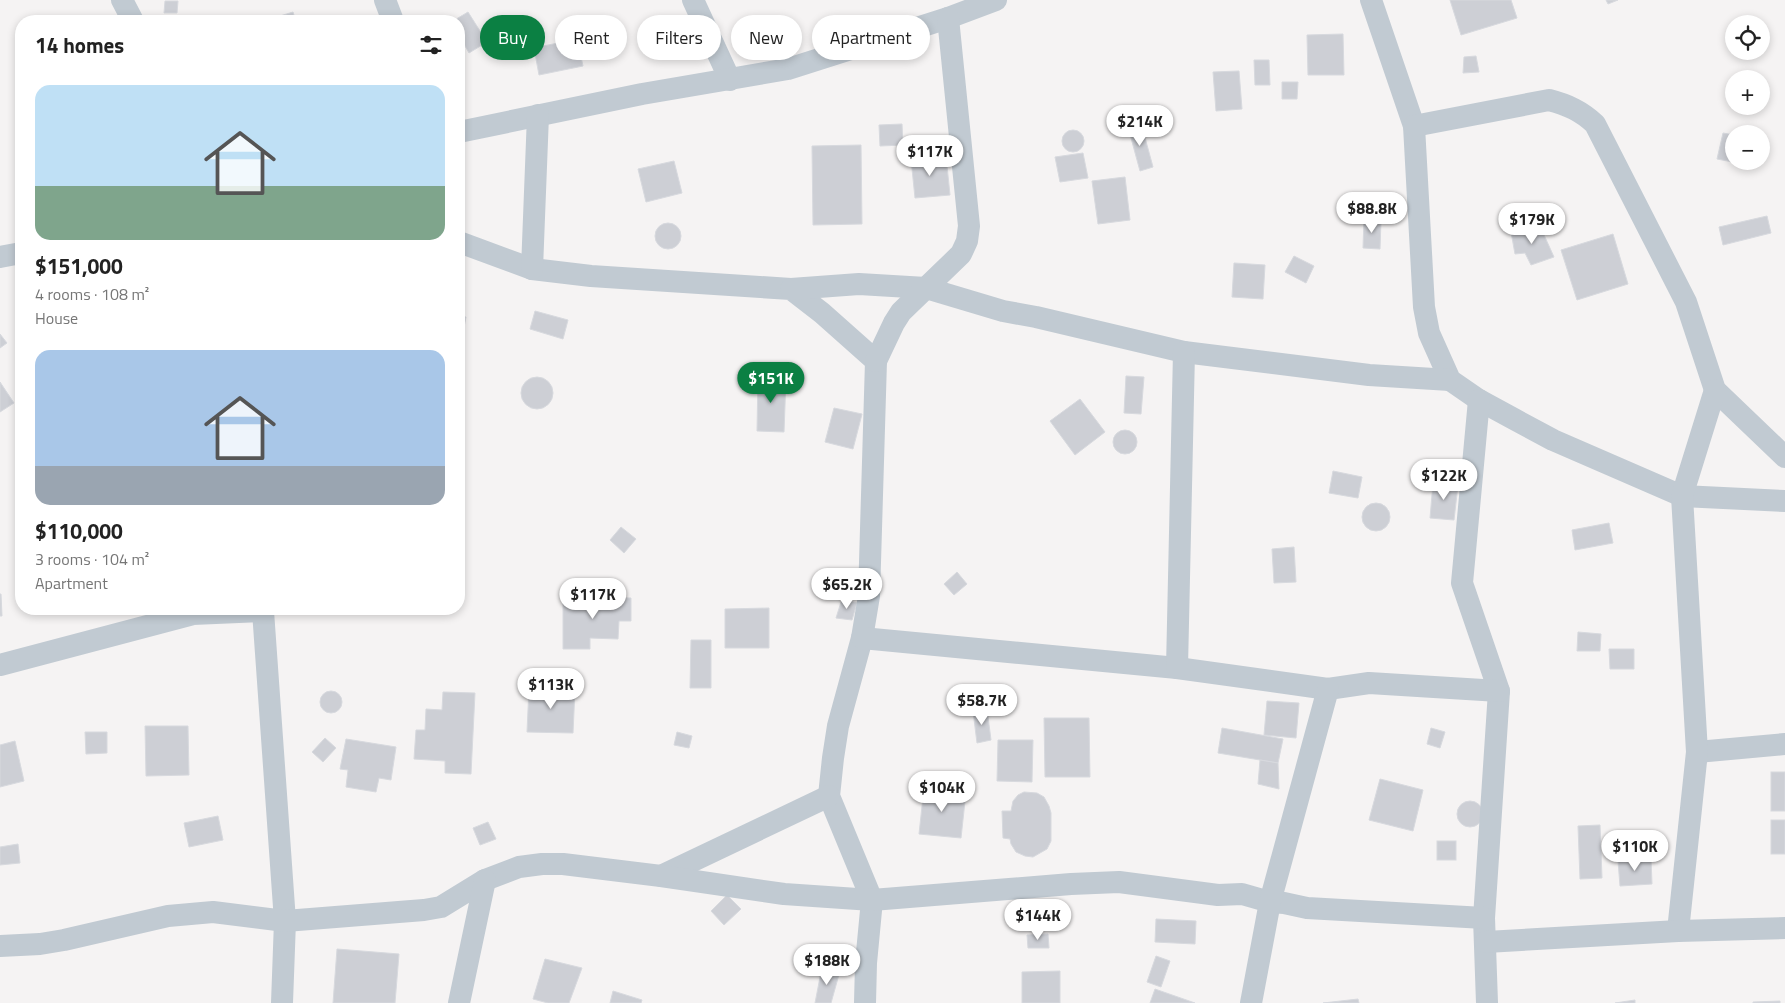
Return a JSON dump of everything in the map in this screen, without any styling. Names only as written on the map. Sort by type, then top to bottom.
[{"type":"street","points":[[122,0],[130,15]]},
{"type":"street","points":[[385,0],[391,15]]},
{"type":"street","points":[[693,0],[730,80]]},
{"type":"street","points":[[465,131],[642,94],[788,69],[948,18],[996,0]]},
{"type":"street","points":[[1371,0],[1414,126],[1424,307],[1429,333],[1450,380]]},
{"type":"street","points":[[865,1003],[866,963],[872,900],[829,796],[832,758],[838,726],[862,638],[869,596],[876,361],[901,312],[961,254],[967,241],[969,226],[948,18]]},
{"type":"street","points":[[1414,126],[1549,100],[1567,104],[1589,118],[1600,132],[1686,302],[1715,390],[1785,457]]},
{"type":"street","points":[[532,269],[538,115]]},
{"type":"street","points":[[465,244],[532,269],[590,276],[791,289],[859,284],[926,288],[1003,311],[1184,352],[1369,375],[1450,380],[1479,400],[1553,440],[1682,496],[1785,501]]},
{"type":"street","points":[[0,257],[15,254]]},
{"type":"street","points":[[791,289],[822,313],[876,361]]},
{"type":"street","points":[[1177,668],[1184,352]]},
{"type":"street","points":[[1678,931],[1697,752],[1682,496],[1715,390]]},
{"type":"street","points":[[1479,400],[1462,582],[1499,691],[1484,918],[1487,1003]]},
{"type":"street","points":[[0,665],[189,615]]},
{"type":"street","points":[[263,615],[284,921],[282,1003]]},
{"type":"street","points":[[862,638],[1177,668],[1328,689],[1369,683],[1499,691]]},
{"type":"street","points":[[1252,1003],[1270,902],[1328,689]]},
{"type":"street","points":[[1697,752],[1785,744]]},
{"type":"street","points":[[661,876],[829,796]]},
{"type":"street","points":[[0,946],[40,944],[168,916],[212,912],[284,921],[424,910],[441,907],[485,880],[519,867],[542,864],[563,864],[661,876],[784,894],[872,900],[1071,884],[1120,882],[1218,895],[1242,894],[1270,902],[1307,908],[1484,918]]},
{"type":"street","points":[[459,1003],[485,880]]},
{"type":"street","points":[[1486,942],[1678,931],[1785,928]]},
{"type":"building","points":[[1450,0],[1511,0],[1517,18],[1461,35]]},
{"type":"building","points":[[1606,0],[1618,0],[1608,4]]},
{"type":"building","points":[[165,1],[178,1],[177,13],[164,13]]},
{"type":"building","points":[[293,12],[294,15],[283,15]]},
{"type":"building","points":[[468,12],[480,31],[480,46],[469,53],[465,46],[465,15],[463,15]]},
{"type":"building","points":[[1343,34],[1344,75],[1308,75],[1307,35]]},
{"type":"building","points":[[555,44],[555,60],[582,60],[583,66],[539,75],[536,60],[545,60],[545,46]]},
{"type":"building","points":[[1476,56],[1479,72],[1463,73],[1464,57]]},
{"type":"building","points":[[1254,60],[1269,60],[1270,85],[1255,85]]},
{"type":"building","points":[[1239,71],[1242,109],[1216,111],[1213,72]]},
{"type":"building","points":[[1282,82],[1298,82],[1297,99],[1282,99]]},
{"type":"building","points":[[1141,123],[1153,167],[1140,171],[1128,127]]},
{"type":"building","points":[[902,124],[903,145],[880,146],[879,125]]},
{"type":"building","points":[[1073,130],[1081,133],[1084,141],[1081,149],[1073,152],[1065,149],[1062,141],[1065,133]]},
{"type":"building","points":[[1723,133],[1725,133],[1725,161],[1717,159]]},
{"type":"building","points":[[861,145],[862,224],[813,225],[812,146]]},
{"type":"building","points":[[1083,153],[1088,178],[1060,182],[1055,157]]},
{"type":"building","points":[[946,156],[950,195],[915,198],[911,159]]},
{"type":"building","points":[[674,161],[682,193],[646,202],[638,169]]},
{"type":"building","points":[[1125,177],[1130,220],[1098,224],[1092,181]]},
{"type":"building","points":[[1767,216],[1771,233],[1723,245],[1719,227]]},
{"type":"building","points":[[1364,219],[1381,220],[1380,249],[1363,248]]},
{"type":"building","points":[[668,223],[677,227],[681,236],[677,245],[668,249],[659,245],[655,236],[659,227]]},
{"type":"building","points":[[1540,226],[1554,257],[1531,265],[1525,253],[1515,254],[1511,232]]},
{"type":"building","points":[[1613,234],[1628,284],[1577,300],[1561,250]]},
{"type":"building","points":[[1294,256],[1314,266],[1306,283],[1285,272]]},
{"type":"building","points":[[1234,263],[1265,265],[1263,299],[1232,297]]},
{"type":"building","points":[[535,311],[568,320],[563,339],[530,329]]},
{"type":"building","points":[[0,334],[7,343],[0,348]]},
{"type":"building","points":[[1126,376],[1144,377],[1141,414],[1124,413]]},
{"type":"building","points":[[537,377],[548,382],[553,393],[548,404],[537,409],[526,404],[521,393],[526,382]]},
{"type":"building","points":[[758,377],[786,378],[784,432],[757,431]]},
{"type":"building","points":[[0,382],[14,403],[0,412]]},
{"type":"building","points":[[1080,399],[1105,432],[1075,455],[1050,421]]},
{"type":"building","points":[[834,408],[862,414],[853,449],[825,442]]},
{"type":"building","points":[[1125,430],[1130,431],[1136,437],[1136,447],[1130,453],[1125,454],[1120,453],[1114,447],[1113,442],[1114,437],[1120,431]]},
{"type":"building","points":[[1333,471],[1362,477],[1358,498],[1329,493]]},
{"type":"building","points":[[1433,483],[1458,485],[1454,520],[1430,518]]},
{"type":"building","points":[[1376,503],[1386,507],[1390,517],[1386,527],[1376,531],[1366,527],[1362,517],[1366,507]]},
{"type":"building","points":[[1609,523],[1613,543],[1575,550],[1572,530]]},
{"type":"building","points":[[621,527],[636,539],[624,553],[610,540]]},
{"type":"building","points":[[1294,547],[1296,582],[1274,583],[1272,549]]},
{"type":"building","points":[[957,572],[967,584],[954,595],[944,584]]},
{"type":"building","points":[[1,594],[2,616],[0,616]]},
{"type":"building","points":[[563,597],[631,598],[631,621],[619,621],[618,639],[590,638],[590,649],[563,649]]},
{"type":"building","points":[[842,599],[857,603],[852,620],[836,618]]},
{"type":"building","points":[[769,608],[769,648],[725,648],[725,609]]},
{"type":"building","points":[[1578,632],[1601,634],[1600,651],[1577,651]]},
{"type":"building","points":[[691,640],[711,640],[711,688],[690,688]]},
{"type":"building","points":[[1609,649],[1634,649],[1634,669],[1610,669]]},
{"type":"building","points":[[529,688],[575,689],[573,733],[527,732]]},
{"type":"building","points":[[331,691],[339,694],[342,702],[339,710],[331,713],[323,710],[320,702],[323,694]]},
{"type":"building","points":[[443,692],[475,693],[471,774],[445,773],[445,761],[414,759],[416,730],[425,730],[426,709],[442,710]]},
{"type":"building","points":[[1267,701],[1299,703],[1296,738],[1264,735]]},
{"type":"building","points":[[987,709],[991,740],[977,743],[973,711]]},
{"type":"building","points":[[1044,718],[1089,718],[1090,777],[1045,777]]},
{"type":"building","points":[[145,726],[188,726],[189,775],[146,776]]},
{"type":"building","points":[[1222,728],[1283,739],[1278,763],[1218,753]]},
{"type":"building","points":[[1431,728],[1445,732],[1440,748],[1427,744]]},
{"type":"building","points":[[85,732],[107,732],[107,753],[86,754]]},
{"type":"building","points":[[677,732],[692,736],[689,748],[674,745]]},
{"type":"building","points":[[325,738],[336,748],[323,762],[312,752]]},
{"type":"building","points":[[346,739],[396,747],[391,780],[379,778],[376,792],[346,787],[348,770],[340,769]]},
{"type":"building","points":[[998,740],[1033,740],[1032,782],[997,781]]},
{"type":"building","points":[[15,741],[24,781],[0,787],[0,745]]},
{"type":"building","points":[[1260,760],[1278,763],[1279,789],[1258,784]]},
{"type":"building","points":[[1771,772],[1785,772],[1785,811],[1771,811]]},
{"type":"building","points":[[1380,779],[1423,790],[1413,831],[1369,820]]},
{"type":"building","points":[[924,788],[966,792],[961,838],[919,834]]},
{"type":"building","points":[[1024,792],[1037,793],[1044,797],[1051,813],[1051,841],[1047,849],[1033,857],[1016,852],[1010,839],[1003,838],[1002,811],[1011,811],[1013,801]]},
{"type":"building","points":[[1470,801],[1479,805],[1483,814],[1479,823],[1470,827],[1461,823],[1457,814],[1461,805]]},
{"type":"building","points":[[218,816],[223,840],[189,847],[184,823]]},
{"type":"building","points":[[1771,820],[1785,820],[1785,854],[1771,854]]},
{"type":"building","points":[[488,822],[496,839],[480,845],[473,828]]},
{"type":"building","points":[[1600,825],[1602,878],[1580,879],[1578,826]]},
{"type":"building","points":[[1437,841],[1456,841],[1456,860],[1437,860]]},
{"type":"building","points":[[18,844],[20,863],[0,865],[0,847]]},
{"type":"building","points":[[1651,859],[1652,884],[1620,886],[1618,861]]},
{"type":"building","points":[[727,895],[741,909],[724,925],[711,911]]},
{"type":"building","points":[[1156,919],[1196,921],[1195,944],[1155,942]]},
{"type":"building","points":[[1048,934],[1049,948],[1028,948],[1027,935]]},
{"type":"building","points":[[337,949],[399,954],[395,1003],[333,1003]]},
{"type":"building","points":[[1156,956],[1170,961],[1161,987],[1147,982]]},
{"type":"building","points":[[545,959],[582,968],[569,1003],[548,1003],[533,999]]},
{"type":"building","points":[[822,967],[840,971],[831,1003],[815,1003]]},
{"type":"building","points":[[1060,971],[1060,1003],[1022,1003],[1022,972]]},
{"type":"building","points":[[1155,989],[1195,1003],[1150,1003]]},
{"type":"building","points":[[613,991],[642,1000],[641,1003],[610,1003]]},
{"type":"building","points":[[1358,999],[1359,1003],[1323,1003]]},
{"type":"building","points":[[1635,1000],[1635,1003],[1615,1003]]},
{"type":"building","points":[[1780,1001],[1780,1003],[1753,1003],[1753,1002]]}]
